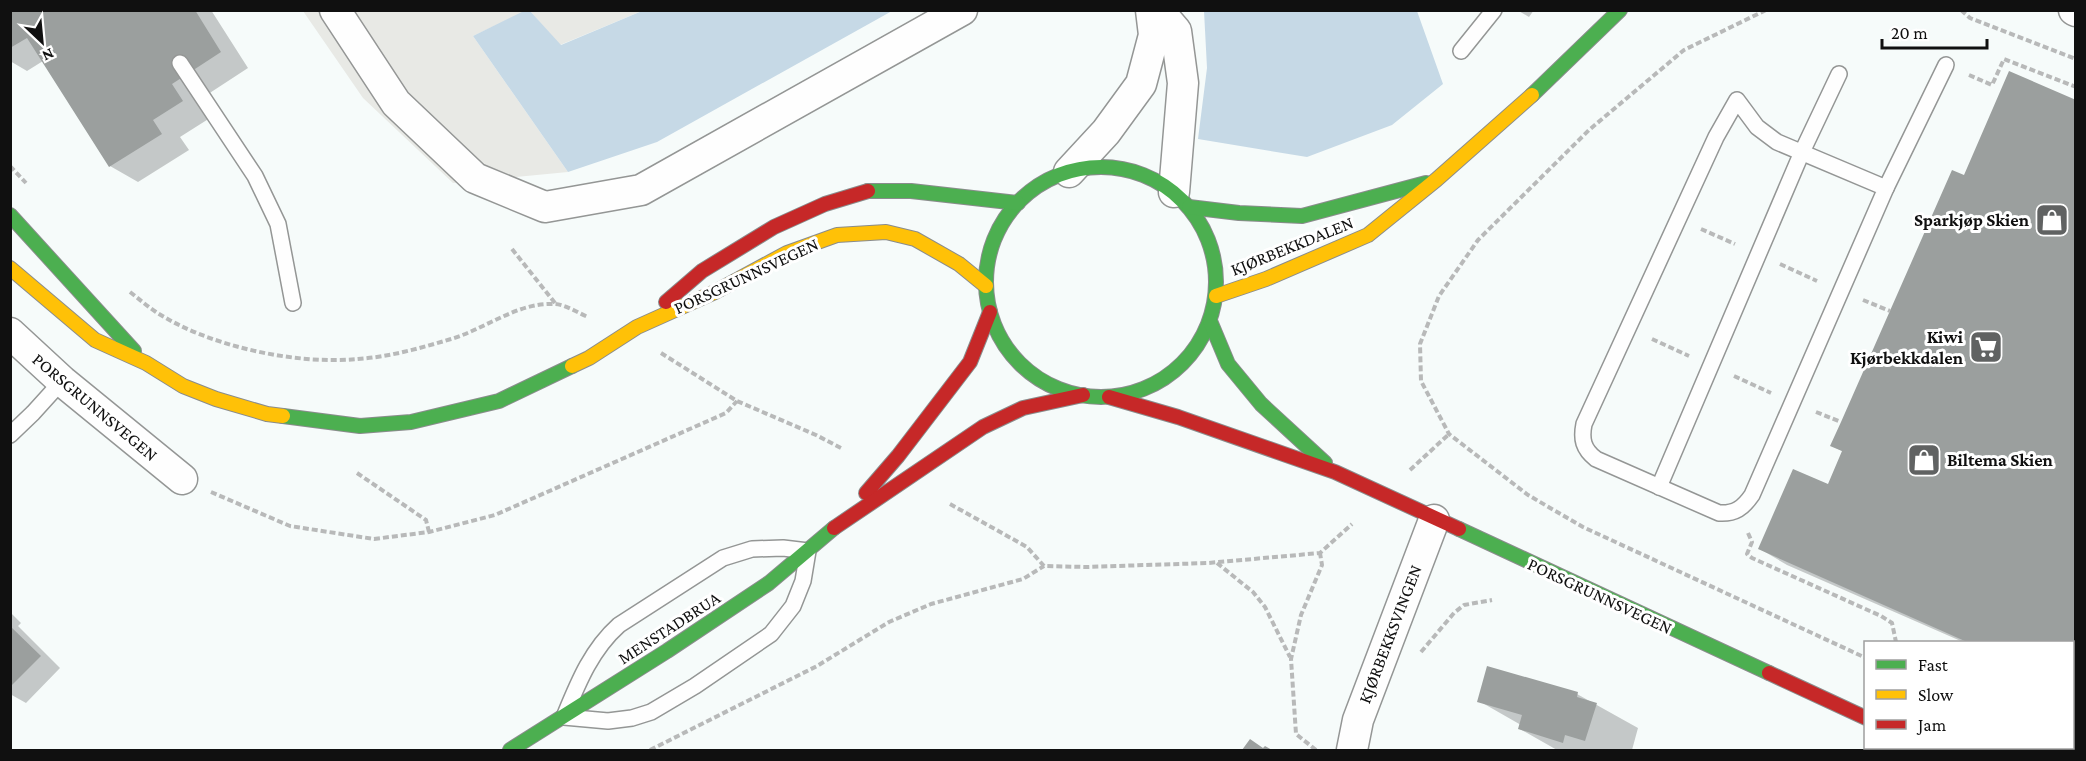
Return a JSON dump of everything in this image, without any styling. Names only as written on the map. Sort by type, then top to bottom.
[{"type":"main road","name":"KJØRBEKKDALEN","points":[[1216,296],[1266,279],[1368,235],[1436,180],[1522,105],[1620,10]]},
{"type":"main road","points":[[1096,167],[1124,169],[1150,178],[1181,199],[1202,226],[1212,249],[1216,273],[1216,296],[1210,321],[1198,345],[1181,365],[1160,381],[1135,392],[1109,397],[1083,395],[1058,389],[1035,376],[1015,358],[1000,337],[990,312],[986,286],[989,256],[1000,228],[1018,203],[1041,184],[1069,172],[1096,167]]},
{"type":"main road","name":"KJØRBEKKDALEN","points":[[1181,199],[1239,213],[1302,216],[1436,180]]},
{"type":"main road","name":"PORSGRUNNSVEGEN","points":[[10,268],[95,340],[146,363],[183,386],[216,399],[267,414],[360,426],[411,422],[499,400],[589,358],[637,327],[702,270],[774,226],[825,204],[864,191],[911,191],[1018,203]]},
{"type":"main road","name":"PORSGRUNNSVEGEN","points":[[10,215],[146,363]]},
{"type":"main road","name":"PORSGRUNNSVEGEN","points":[[637,327],[715,292],[787,253],[837,235],[885,232],[915,239],[959,264],[986,286]]},
{"type":"main road","name":"MENSTADBRUA","points":[[839,524],[898,456],[970,362],[990,312]]},
{"type":"main road","name":"PORSGRUNNSVEGEN","points":[[1210,321],[1228,364],[1261,404],[1335,472]]},
{"type":"main road","name":"MENSTADBRUA","points":[[510,750],[760,589],[839,524],[983,427],[1023,408],[1083,395]]},
{"type":"main road","name":"PORSGRUNNSVEGEN","points":[[1109,397],[1178,417],[1335,472],[1864,717]]},
{"type":"street","points":[[335,10],[396,102],[475,178],[545,207],[641,190],[962,10]]},
{"type":"street","points":[[1069,172],[1106,132],[1141,84],[1154,35],[1151,10]]},
{"type":"street","points":[[1158,10],[1176,31],[1182,83],[1181,199]]},
{"type":"street","name":"PORSGRUNNSVEGEN","points":[[10,333],[62,381],[182,479]]},
{"type":"street","name":"KJØRBEKKSVINGEN","points":[[1352,750],[1358,720],[1434,519]]},
{"type":"lane","points":[[1461,51],[1494,10]]},
{"type":"lane","points":[[180,63],[255,176],[278,224],[293,303]]},
{"type":"lane","points":[[1886,188],[1778,142],[1757,127],[1737,100],[1716,137],[1584,424],[1582,436],[1587,452],[1596,459],[1719,513],[1730,514],[1745,505],[1752,495],[1886,188],[1946,65]]},
{"type":"lane","points":[[1659,487],[1802,152],[1839,74]]},
{"type":"lane","points":[[10,435],[62,381]]},
{"type":"lane","points":[[783,548],[808,551],[803,581],[793,606],[771,633],[694,686],[651,712],[632,718],[608,721],[564,717],[580,676],[605,638],[619,625],[723,558],[752,549],[783,548]]},
{"type":"path","points":[[1766,10],[1684,50],[1589,130],[1478,240],[1439,296],[1420,344],[1421,381],[1449,434],[1528,495],[1583,526],[1864,657]]},
{"type":"path","points":[[1961,10],[1970,18],[2076,59]]},
{"type":"path","points":[[1946,65],[1992,85],[2004,59],[2076,87]]},
{"type":"path","points":[[512,249],[556,304]]},
{"type":"path","points":[[660,352],[737,401],[841,448]]},
{"type":"path","points":[[182,479],[290,526],[374,539],[429,532],[495,515],[726,413],[737,401]]},
{"type":"path","points":[[1407,472],[1449,434]]},
{"type":"path","points":[[357,473],[426,520],[429,532]]},
{"type":"path","points":[[950,504],[1027,547],[1044,566]]},
{"type":"path","points":[[1738,510],[1752,542],[1747,554],[1881,616],[1892,623],[1896,641]]},
{"type":"path","points":[[650,750],[817,666],[889,622],[931,604],[1023,579],[1044,566],[1216,563],[1320,553],[1352,524]]},
{"type":"path","points":[[1316,750],[1296,734],[1291,658],[1301,615],[1322,565],[1320,553]]},
{"type":"path","points":[[1216,563],[1253,592],[1265,607],[1291,658]]},
{"type":"path","points":[[1420,653],[1434,635],[1464,605],[1492,600]]},
{"type":"shaded area","points":[[526,10],[530,11],[561,45],[642,11],[892,11],[657,142],[568,172],[473,36]]},
{"type":"shaded area","points":[[303,11],[526,11],[473,36],[568,172],[453,183],[363,98]]},
{"type":"shaded area","points":[[530,11],[642,11],[560,45]]},
{"type":"shaded area","points":[[1204,11],[1417,11],[1443,84],[1392,125],[1307,157],[1198,139],[1207,68]]},
{"type":"building","points":[[10,10],[195,10],[221,52],[172,84],[183,101],[153,120],[162,134],[109,167],[27,38],[10,48]]},
{"type":"building","points":[[2009,71],[2076,100],[2076,690],[2074,690],[2074,641],[1965,641],[1758,549],[1793,469],[1828,484],[1842,451],[1830,446],[1952,170],[1964,175]]},
{"type":"building","points":[[10,626],[41,656],[10,687]]},
{"type":"building","points":[[1487,666],[1578,692],[1577,697],[1597,703],[1585,741],[1565,735],[1563,743],[1518,729],[1522,715],[1477,702]]},
{"type":"building","points":[[1250,739],[1263,748],[1265,746],[1272,750],[1242,750]]},
{"type":"traffic: fast","points":[[1532,95],[1620,10]]},
{"type":"traffic: fast","points":[[1101,167],[1145,176],[1174,193],[1190,209],[1211,249],[1216,282],[1207,326],[1190,355],[1174,371],[1134,392],[1101,397],[1057,388],[1028,371],[1012,355],[991,315],[986,282],[995,238],[1012,209],[1028,193],[1068,172],[1101,167]]},
{"type":"traffic: fast","points":[[1189,207],[1239,213],[1302,216],[1426,183]]},
{"type":"traffic: fast","points":[[868,191],[911,191],[1018,203]]},
{"type":"traffic: fast","points":[[10,215],[134,351]]},
{"type":"traffic: fast","points":[[1210,321],[1228,364],[1261,404],[1325,463]]},
{"type":"traffic: fast","points":[[283,416],[360,426],[411,422],[499,401],[572,366]]},
{"type":"traffic: fast","points":[[510,750],[667,651],[769,583],[834,528]]},
{"type":"traffic: fast","points":[[1459,529],[1769,673]]},
{"type":"traffic: slow","points":[[1216,296],[1266,279],[1368,235],[1436,180],[1532,95]]},
{"type":"traffic: slow","points":[[572,366],[589,358],[637,327],[715,292],[787,253],[837,235],[886,232],[915,239],[959,264],[986,286]]},
{"type":"traffic: slow","points":[[10,268],[95,340],[146,363],[183,386],[216,399],[267,414],[283,416]]},
{"type":"traffic: jam","points":[[666,302],[702,271],[774,227],[825,204],[868,191]]},
{"type":"traffic: jam","points":[[866,493],[898,456],[970,362],[990,312]]},
{"type":"traffic: jam","points":[[834,528],[983,427],[1023,408],[1083,395]]},
{"type":"traffic: jam","points":[[1109,397],[1178,417],[1335,472],[1459,529]]},
{"type":"traffic: jam","points":[[1769,673],[1864,717]]},
{"type":"place","name":"Sparkjøp Skien","points":[[2052,220]]},
{"type":"place","name":"Kiwi Kjørbekkdalen","points":[[1986,347]]},
{"type":"place","name":"Biltema Skien","points":[[1924,460]]}]
